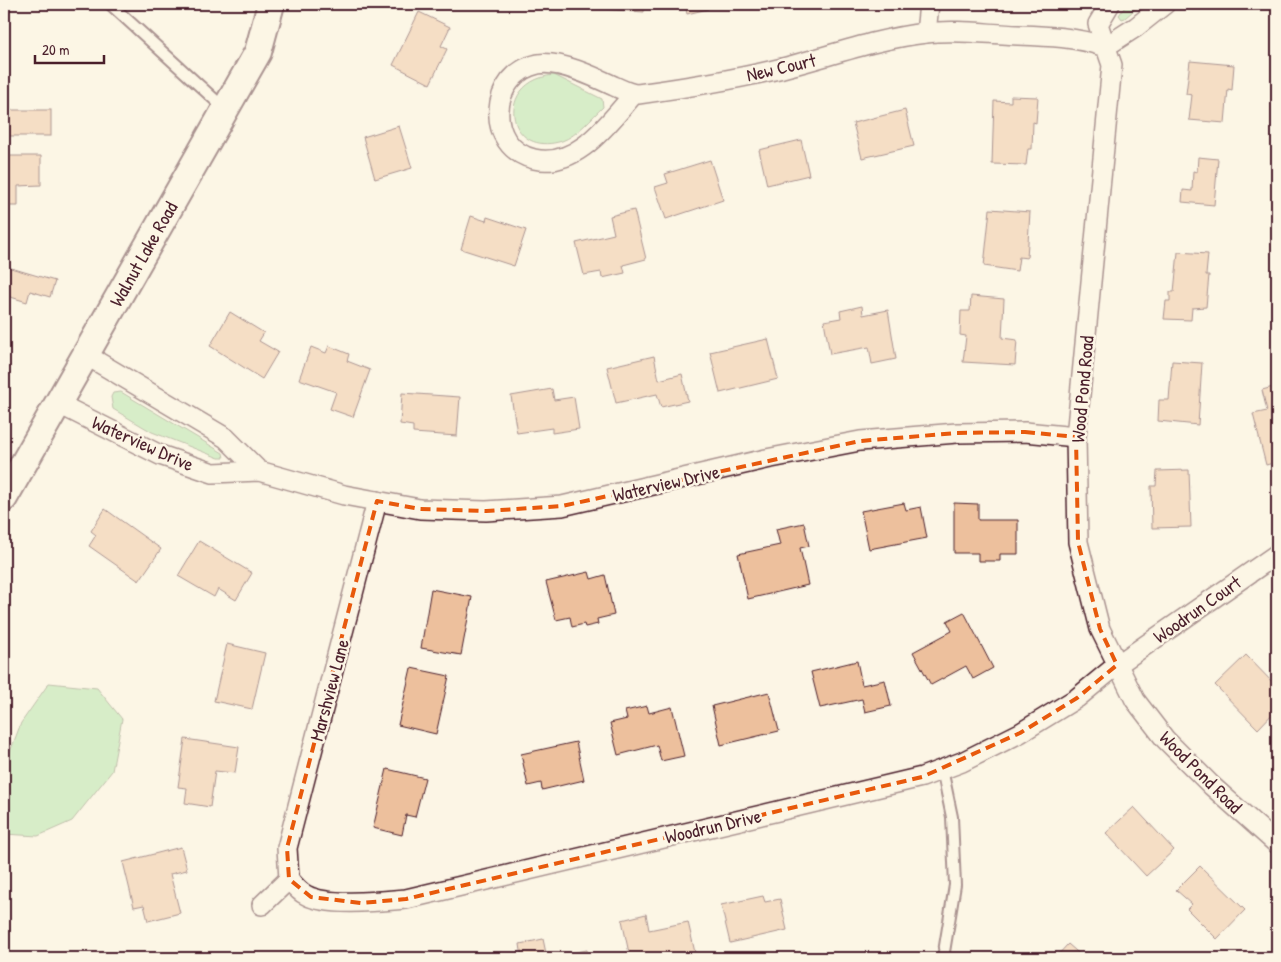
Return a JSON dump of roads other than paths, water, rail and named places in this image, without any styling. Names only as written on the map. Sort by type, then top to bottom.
[{"type":"street","name":"Walnut Lake Road","points":[[4,498],[258,52],[271,4]]},
{"type":"street","points":[[929,4],[926,33],[989,33],[1084,40],[1105,48],[1165,4]]},
{"type":"street","name":"Wood Pond Road","points":[[1110,4],[1098,24],[1112,65],[1076,437],[1078,542],[1100,629],[1135,700],[1165,739],[1212,786],[1277,844]]},
{"type":"street","name":"New Court","points":[[634,94],[769,72],[872,44],[926,33]]},
{"type":"street","points":[[539,64],[562,66],[587,74],[634,94],[593,139],[564,158],[549,161],[532,158],[517,151],[505,138],[497,116],[502,92],[512,78],[523,70],[539,64]]},
{"type":"street","name":"Waterview Drive","points":[[86,355],[226,438],[259,471]]},
{"type":"street","name":"Waterview Drive","points":[[59,404],[160,455],[213,473],[259,471],[344,495],[420,509],[486,511],[562,506],[766,459],[860,441],[957,433],[1025,432],[1076,437]]},
{"type":"street","name":"Marshview Lane","points":[[289,878],[287,848],[377,501]]},
{"type":"street","name":"Woodrun Court","points":[[1117,665],[1277,554]]},
{"type":"street","name":"Woodrun Drive","points":[[289,878],[296,887],[311,897],[361,903],[406,899],[922,777],[962,762],[1020,733],[1077,698],[1117,665]]},
{"type":"street","points":[[262,905],[289,878]]},
{"type":"lane","points":[[110,4],[225,110]]},
{"type":"lane","points":[[942,769],[952,817],[955,885],[943,958]]}]
